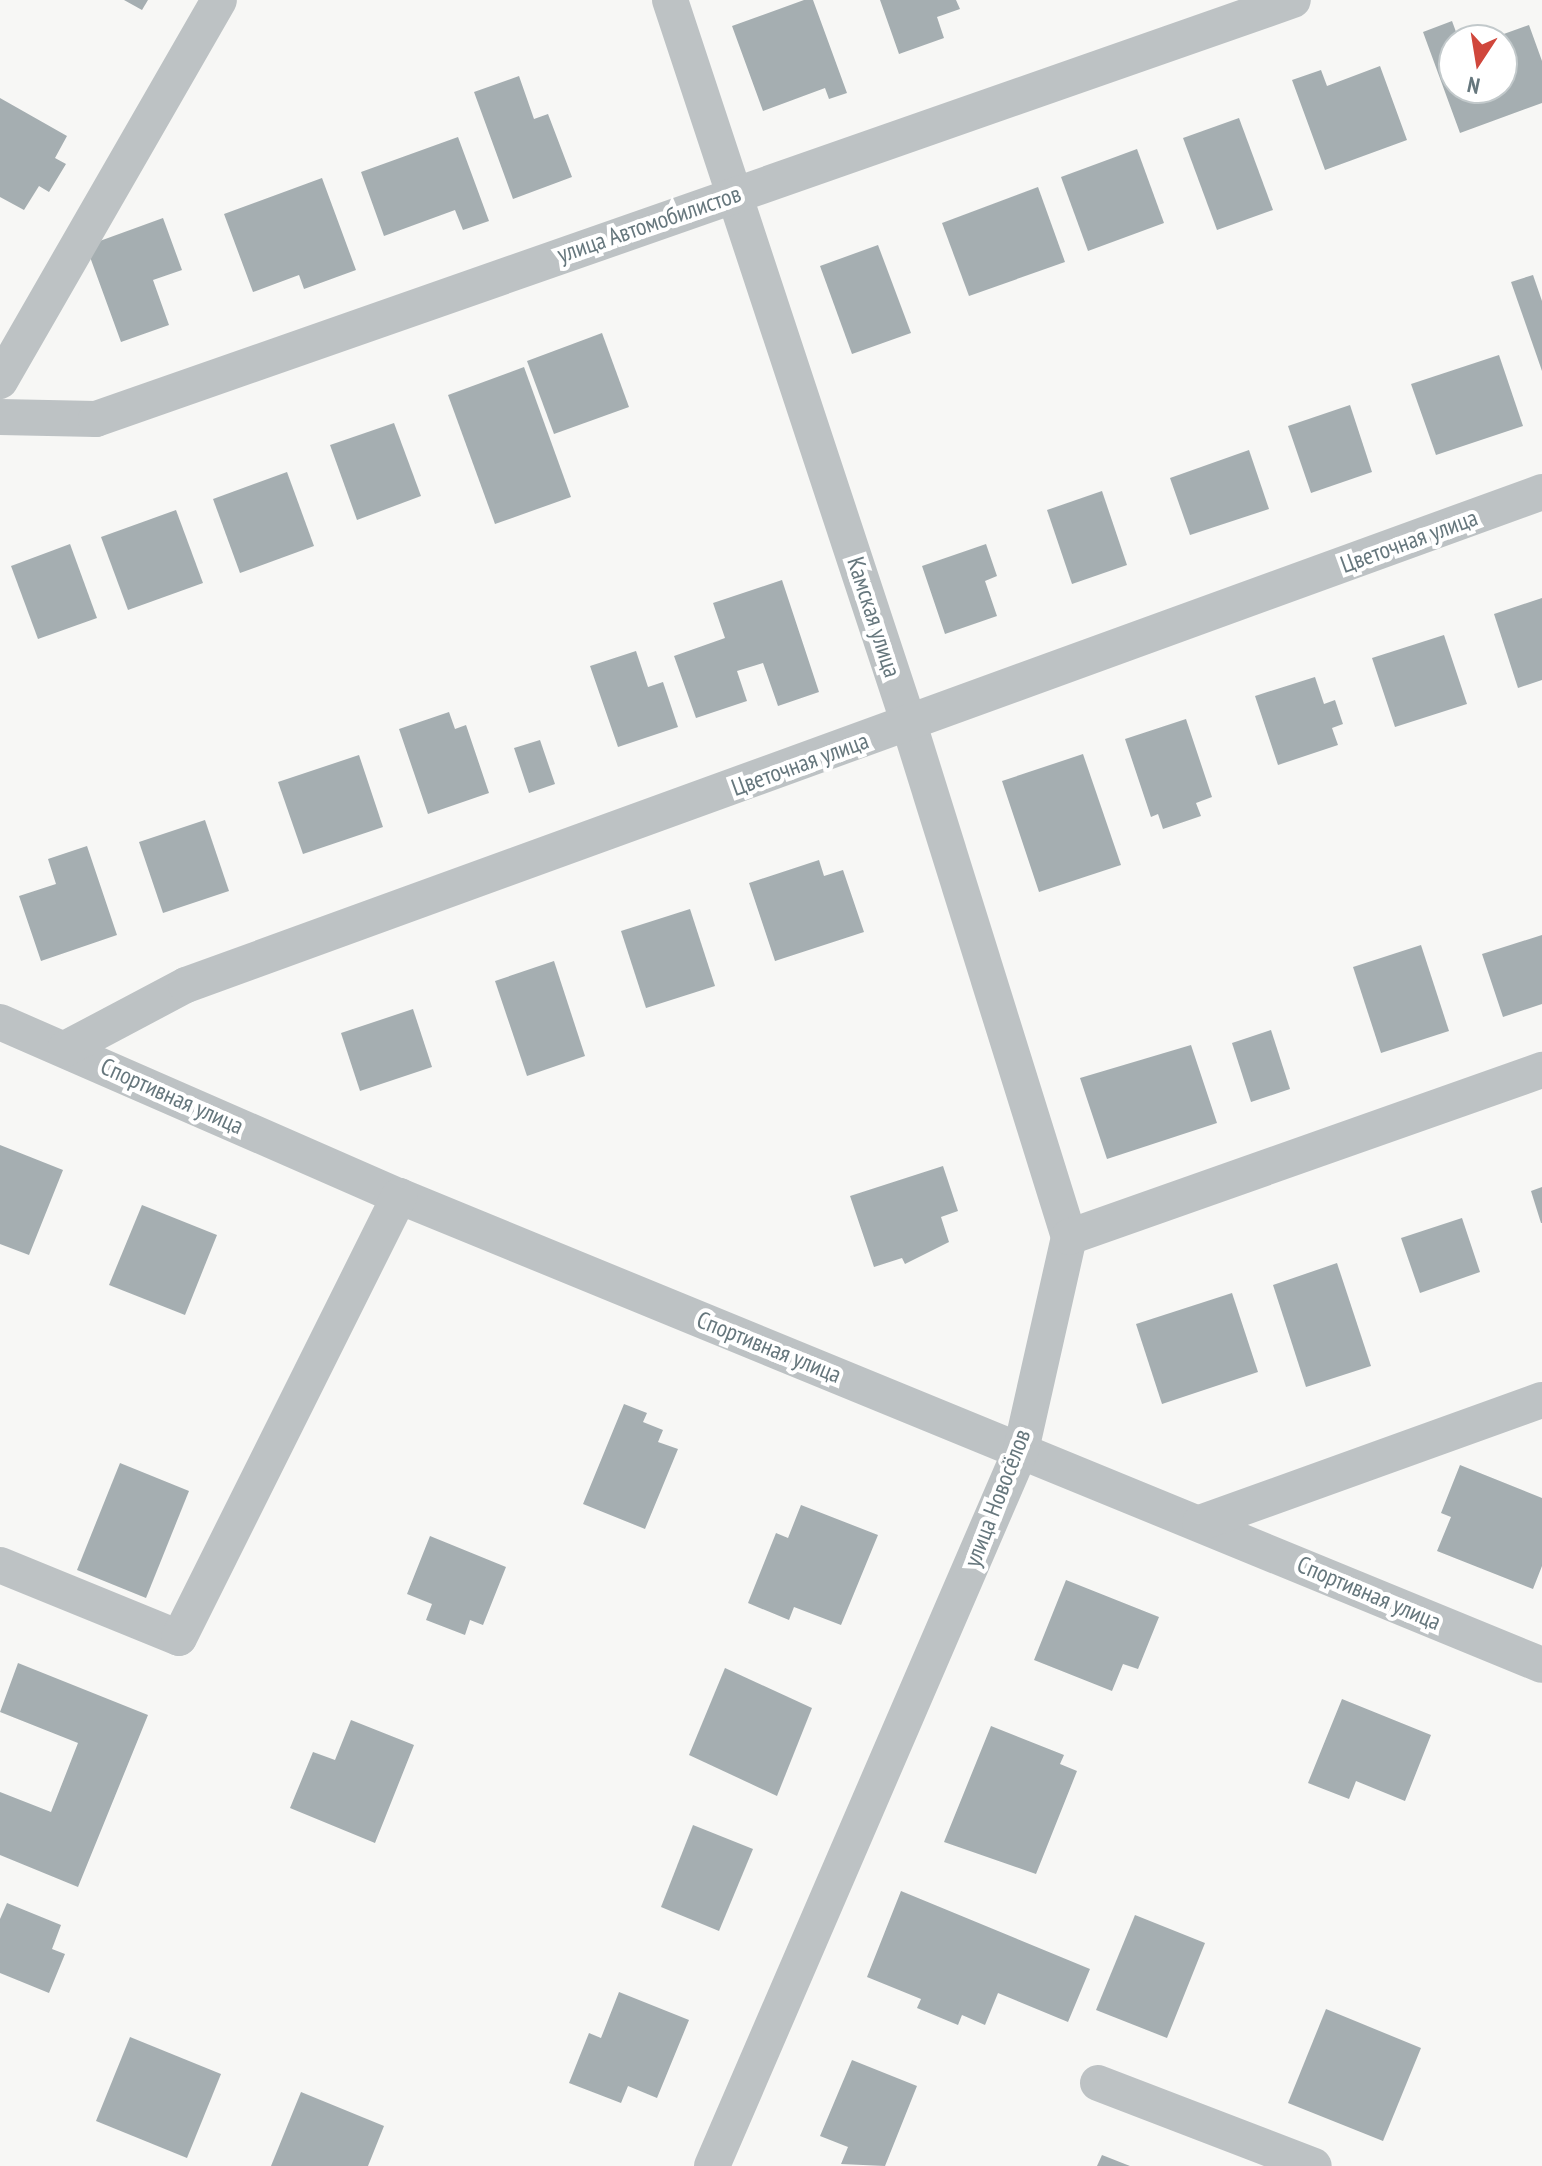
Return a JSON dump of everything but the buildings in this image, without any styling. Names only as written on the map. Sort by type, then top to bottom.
[{"type":"street","points":[[0,381],[219,0]]},
{"type":"street","name":"Камская улица","points":[[670,0],[909,724],[1069,1237]]},
{"type":"street","name":"улица Автомобилистов","points":[[0,417],[96,419],[1293,0]]},
{"type":"street","name":"Цветочная улица","points":[[65,1049],[186,985],[1542,492]]},
{"type":"street","name":"Спортивная улица","points":[[0,1022],[399,1196],[1542,1665]]},
{"type":"street","points":[[1069,1237],[1542,1070]]},
{"type":"street","points":[[0,1565],[179,1638],[399,1196]]},
{"type":"street","name":"улица Новосёлов","points":[[712,2166],[1021,1450],[1069,1237]]},
{"type":"street","points":[[1200,1523],[1542,1400]]},
{"type":"street","points":[[1098,2083],[1314,2166]]}]
